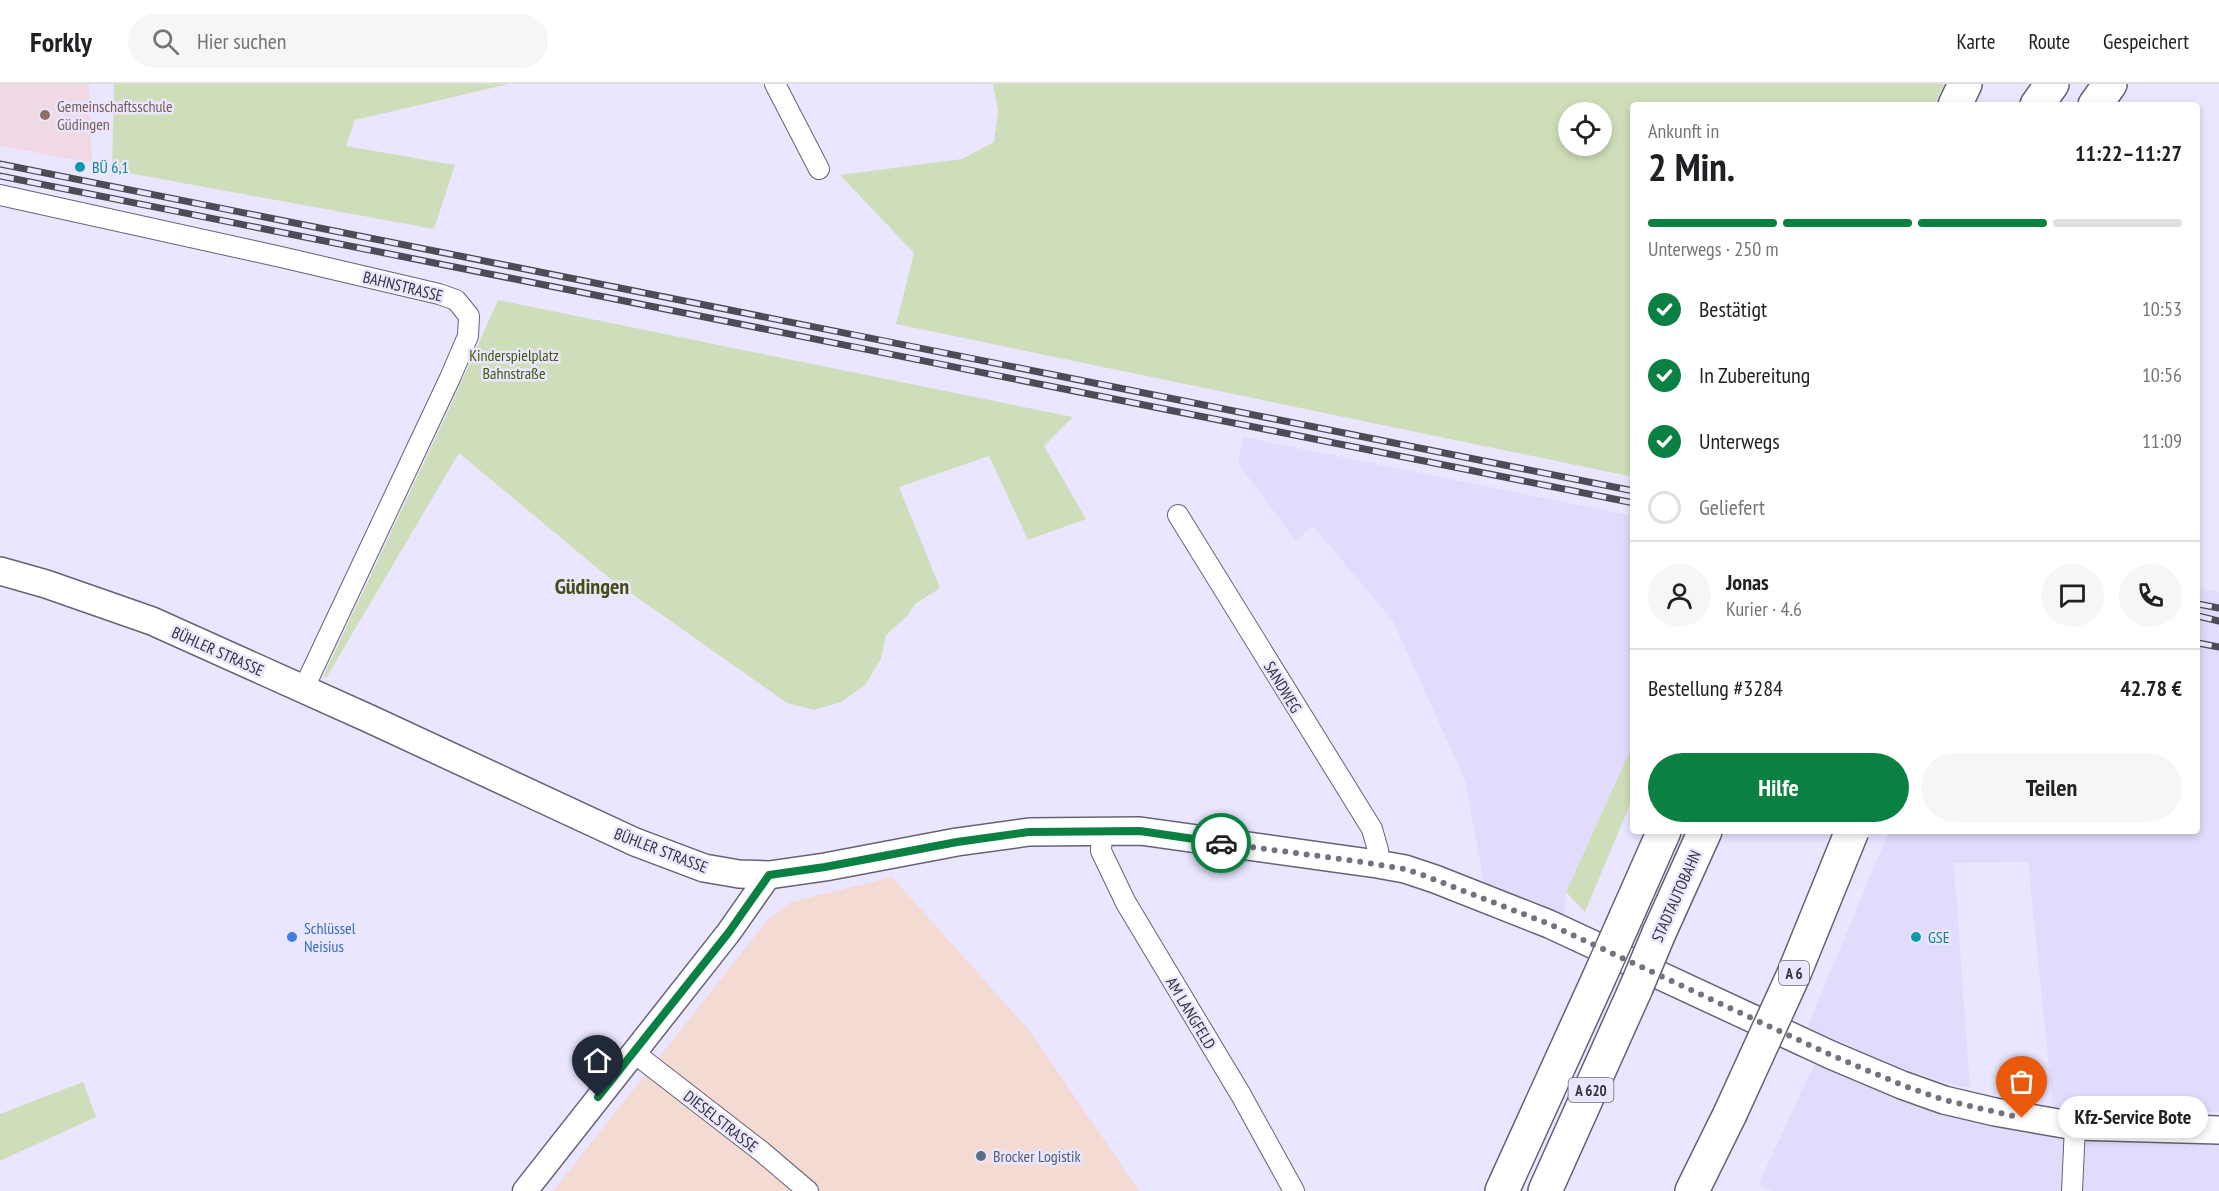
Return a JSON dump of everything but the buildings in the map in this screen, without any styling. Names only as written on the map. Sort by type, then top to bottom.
[{"type":"highway","points":[[1956,102],[1965,84]]},
{"type":"highway","points":[[2039,102],[2052,84]]},
{"type":"highway","points":[[2097,102],[2110,84]]},
{"type":"highway","points":[[2110,102],[2116,84]]},
{"type":"highway","points":[[1502,1191],[1663,834]]},
{"type":"highway","name":"STADTAUTOBAHN","points":[[1545,1191],[1704,834]]},
{"type":"highway","name":"A 6","points":[[1692,1191],[1793,976],[1851,834]]},
{"type":"main road","name":"BÜHLER STRASSE","points":[[0,570],[152,621],[635,842],[704,868],[739,874],[769,875],[1029,832],[1102,831],[1140,831],[1377,864],[1405,869],[1435,879],[1549,924],[1831,1055],[1944,1100],[1995,1113],[2074,1126],[2219,1130]]},
{"type":"street","points":[[775,84],[819,169]]},
{"type":"street","name":"BAHNSTRASSE","points":[[0,195],[281,256],[439,294],[456,300],[469,316],[468,336],[450,378],[303,690]]},
{"type":"street","name":"SANDWEG","points":[[1178,514],[1372,830],[1378,850],[1377,864]]},
{"type":"street","name":"AM LANGFELD","points":[[1102,831],[1101,851],[1126,903],[1241,1095],[1294,1191]]},
{"type":"street","points":[[525,1191],[729,932],[769,875]]},
{"type":"street","name":"DIESELSTRASSE","points":[[633,1052],[761,1151],[808,1191]]},
{"type":"street","points":[[2072,1191],[2074,1126]]},
{"type":"shaded area","name":"Gemeinschaftsschule Güdingen","points":[[0,84],[89,84],[92,163],[0,146]]},
{"type":"shaded area","points":[[1243,437],[1630,515],[1630,751],[1566,892],[1563,935],[1488,905],[1465,780],[1393,621],[1313,526],[1296,541],[1238,463]]},
{"type":"shaded area","points":[[2200,587],[2219,592],[2219,1112],[2053,1107],[2028,862],[1954,863],[1970,1088],[1936,1080],[1893,1065],[1807,1028],[1888,834],[2200,834]]},
{"type":"shaded area","points":[[892,877],[1030,1031],[1139,1191],[553,1191],[769,918],[791,902]]},
{"type":"shaded area","points":[[1821,1050],[1944,1100],[2219,1130],[2219,1191],[1773,1191],[1758,1185]]},
{"type":"green space","points":[[114,84],[509,84],[355,120],[346,146],[455,165],[434,229],[112,170]]},
{"type":"green space","points":[[993,84],[1944,84],[1935,102],[1630,102],[1630,476],[896,324],[914,253],[840,175],[962,159],[994,142],[998,112]]},
{"type":"green space","name":"Kinderspielplatz Bahnstraße","points":[[498,300],[1073,417],[1044,446],[1086,519],[1028,540],[989,456],[899,487],[940,588],[915,604],[908,615],[886,635],[881,659],[865,685],[841,702],[814,710],[787,703],[608,577],[459,453],[326,678],[323,677]]},
{"type":"green space","points":[[1630,751],[1630,804],[1585,912],[1566,892]]},
{"type":"green space","points":[[83,1082],[96,1117],[0,1161],[0,1114]]},
{"type":"railway","points":[[0,164],[1630,490]]},
{"type":"railway","points":[[0,176],[1630,502]]},
{"type":"railway","points":[[2200,604],[2219,608]]},
{"type":"railway","points":[[2200,616],[2219,621]]},
{"type":"railway","points":[[2200,643],[2219,647]]},
{"type":"way so far","points":[[1221,843],[1405,869],[1435,879],[1549,924],[1831,1055],[1902,1085],[1944,1100],[2022,1118]]},
{"type":"place","name":"Gemeinschaftsschule Güdingen","points":[[45,115]]},
{"type":"place","name":"BÜ 6,1","points":[[80,167]]},
{"type":"place","name":"Schlüssel Neisius","points":[[292,937]]},
{"type":"place","name":"GSE","points":[[1916,937]]},
{"type":"place","name":"Kfz-Service Bote","points":[[2022,1118]]},
{"type":"place","name":"Brocker Logistik","points":[[981,1156]]},
{"type":"district","name":"Güdingen","points":[[592,586]]},
{"type":"route","points":[[598,1097],[729,932],[769,875],[825,867],[957,842],[1029,832],[1140,831],[1221,843]]}]
